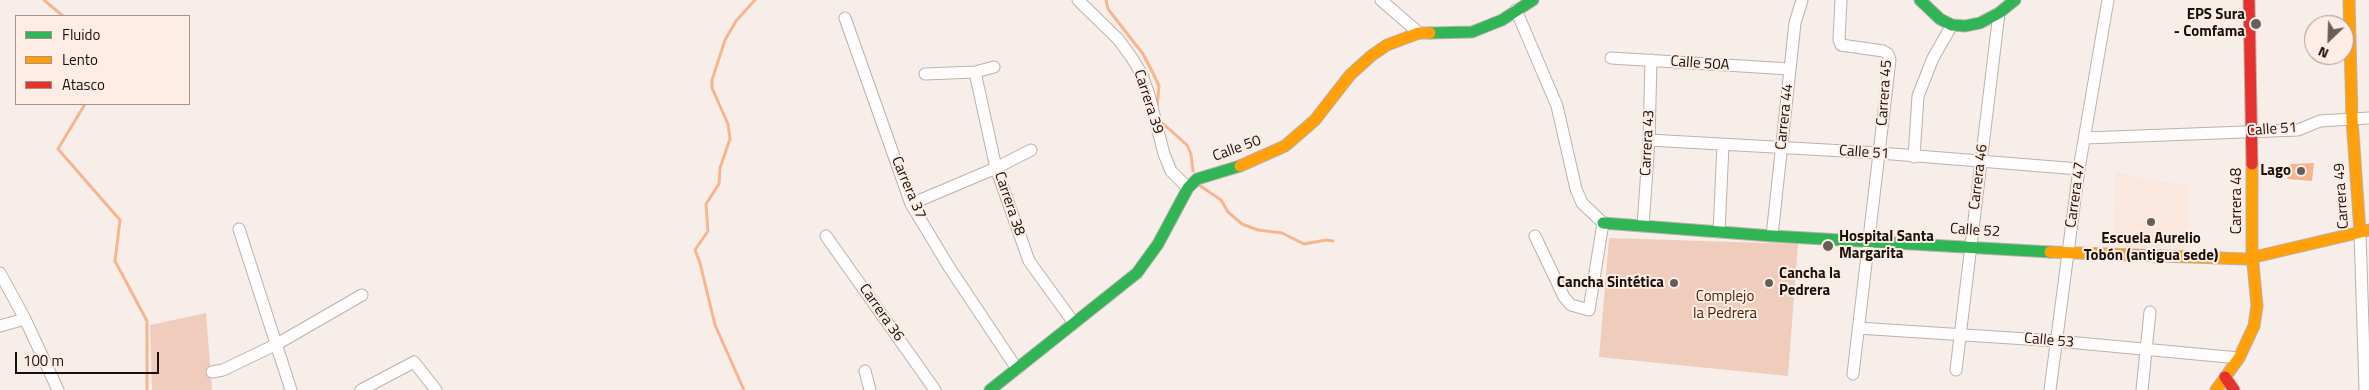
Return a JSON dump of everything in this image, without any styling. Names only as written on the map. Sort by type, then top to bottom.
[{"type":"street","name":"Carrera 39","points":[[1078,0],[1118,40],[1142,75],[1164,154],[1171,171],[1188,188]]},
{"type":"street","points":[[1382,0],[1419,33]]},
{"type":"street","name":"Calle 50","points":[[1188,188],[1197,180],[1252,162],[1284,146],[1314,120],[1344,82],[1371,56],[1387,44],[1419,33],[1472,32],[1487,28],[1533,0]]},
{"type":"street","name":"Carrera 44","points":[[1772,236],[1795,23],[1802,0]]},
{"type":"street","name":"Carrera 45","points":[[1841,0],[1839,40],[1842,45],[1883,51],[1888,54],[1890,60],[1853,374]]},
{"type":"street","points":[[1920,0],[1940,20],[1952,25],[1965,26],[1980,23],[1999,13],[2015,0]]},
{"type":"street","name":"Carrera 47","points":[[2050,390],[2079,169],[2108,0]]},
{"type":"street","name":"Carrera 48","points":[[2216,390],[2239,358],[2254,326],[2256,313],[2256,283],[2252,259],[2249,0]]},
{"type":"street","name":"Carrera 49","points":[[2350,0],[2352,119],[2364,231],[2365,390]]},
{"type":"street","points":[[1516,10],[1557,106],[1576,189],[1582,203],[1604,223],[1589,310],[1571,305],[1564,297],[1535,236]]},
{"type":"street","name":"Carrera 46","points":[[1956,370],[1999,13]]},
{"type":"street","name":"Carrera 37","points":[[845,18],[911,204],[949,267],[1017,369]]},
{"type":"street","points":[[1914,157],[1918,96],[1933,58],[1952,25]]},
{"type":"street","name":"Calle 50A","points":[[1611,58],[1790,69]]},
{"type":"street","name":"Carrera 43","points":[[1643,226],[1649,140],[1651,60]]},
{"type":"street","points":[[925,74],[975,72],[994,67]]},
{"type":"street","name":"Carrera 38","points":[[975,72],[996,168],[1029,261],[1074,324]]},
{"type":"street","name":"Calle 51","points":[[2085,138],[2298,130],[2320,121],[2369,118]]},
{"type":"street","name":"Calle 51","points":[[1649,140],[1880,154],[2079,169]]},
{"type":"street","points":[[1719,232],[1723,145]]},
{"type":"street","points":[[911,204],[996,168],[1031,150]]},
{"type":"street","points":[[990,390],[1136,273],[1158,244],[1188,188]]},
{"type":"street","name":"Calle 52","points":[[1604,223],[1772,236],[1869,240],[2067,253],[2252,259],[2364,231]]},
{"type":"street","points":[[239,229],[291,390]]},
{"type":"street","name":"Carrera 36","points":[[826,236],[935,390]]},
{"type":"street","points":[[0,273],[25,319],[58,390]]},
{"type":"street","points":[[212,372],[223,370],[277,344],[362,296]]},
{"type":"street","points":[[2142,390],[2150,312]]},
{"type":"street","points":[[0,326],[25,319]]},
{"type":"street","name":"Calle 53","points":[[1858,328],[2057,341],[2146,351],[2239,358]]},
{"type":"street","points":[[361,390],[414,362],[436,390]]},
{"type":"street","points":[[865,371],[870,390]]},
{"type":"street","points":[[2225,377],[2234,390]]},
{"type":"shaded area","name":"Lago","points":[[2314,163],[2312,181],[2287,179],[2291,164]]},
{"type":"shaded area","name":"Escuela Aurelio Tobón (antigua sede)","points":[[2115,172],[2151,180],[2188,185],[2189,250],[2114,248]]},
{"type":"green space","name":"Cancha Sintética","points":[[1609,238],[1798,244],[1788,376],[1599,357]]},
{"type":"green space","points":[[206,313],[212,390],[152,390],[150,325]]},
{"type":"waterway","points":[[44,0],[62,15]]},
{"type":"waterway","points":[[744,390],[715,325],[695,250],[708,231],[706,204],[719,184],[720,168],[730,139],[728,124],[712,88],[712,80],[725,40],[736,21],[755,0]]},
{"type":"waterway","points":[[1106,0],[1108,9],[1143,54],[1153,73],[1159,86],[1157,108]]},
{"type":"waterway","points":[[84,105],[58,149],[120,220],[115,261],[147,321],[147,390]]},
{"type":"waterway","points":[[1160,121],[1187,145],[1191,154],[1193,171]]},
{"type":"waterway","points":[[1199,185],[1221,200],[1228,212],[1242,224],[1258,230],[1282,233],[1304,244],[1326,240],[1333,241]]},
{"type":"traffic: fast","points":[[1430,33],[1472,32],[1502,20],[1533,0]]},
{"type":"traffic: fast","points":[[1920,0],[1940,19],[1952,25],[1965,26],[1980,23],[1999,13],[2015,0]]},
{"type":"traffic: fast","points":[[990,390],[1137,273],[1158,244],[1188,188],[1197,179],[1240,166]]},
{"type":"traffic: fast","points":[[1603,223],[1772,236],[2050,252]]},
{"type":"traffic: slow","points":[[2349,0],[2352,119],[2360,232]]},
{"type":"traffic: slow","points":[[1240,166],[1285,146],[1315,120],[1350,75],[1371,56],[1387,45],[1419,33],[1430,33]]},
{"type":"traffic: slow","points":[[2216,390],[2239,358],[2254,326],[2257,306],[2252,253],[2252,164]]},
{"type":"traffic: slow","points":[[2050,252],[2246,259],[2369,230]]},
{"type":"traffic: jam","points":[[2249,0],[2252,164]]},
{"type":"traffic: jam","points":[[2225,377],[2234,390]]},
{"type":"place","name":"EPS Sura - Comfama","points":[[2256,24]]},
{"type":"place","name":"Lago","points":[[2301,171]]},
{"type":"place","name":"Escuela Aurelio Tobón (antigua sede)","points":[[2151,222]]},
{"type":"place","name":"Hospital Santa Margarita","points":[[1828,246]]},
{"type":"place","name":"Cancha Sintética","points":[[1674,283]]},
{"type":"place","name":"Cancha la Pedrera","points":[[1769,283]]},
{"type":"park label","name":"Complejo la Pedrera","points":[[1725,306]]}]
